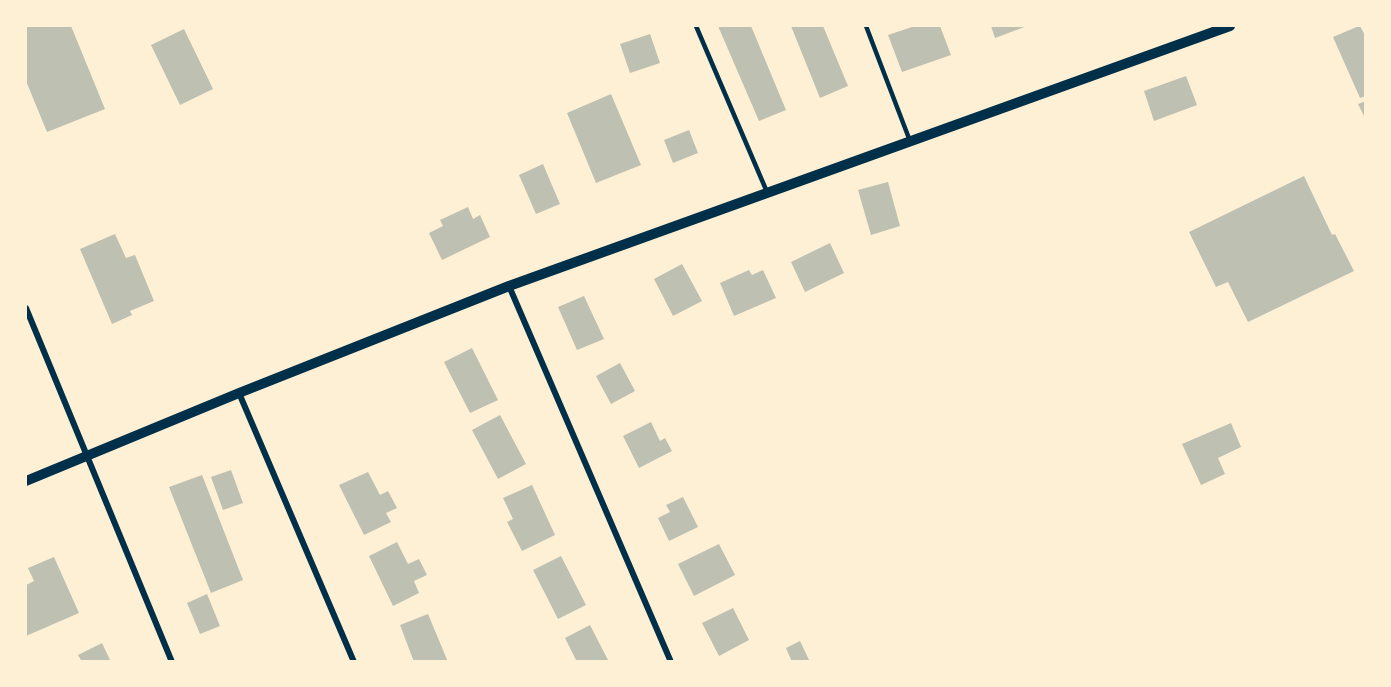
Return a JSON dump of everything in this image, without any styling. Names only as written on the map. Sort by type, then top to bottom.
[{"type":"street","points":[[26,481],[509,285],[1230,26]]},
{"type":"street","points":[[509,285],[671,662]]},
{"type":"street","points":[[26,308],[172,662]]},
{"type":"street","points":[[239,393],[354,662]]},
{"type":"lane","points":[[696,26],[767,192]]},
{"type":"lane","points":[[866,26],[910,141]]},
{"type":"building","points":[[26,26],[71,26],[105,109],[47,132],[26,81]]},
{"type":"building","points":[[718,26],[751,26],[786,110],[759,121]]},
{"type":"building","points":[[791,26],[823,26],[848,86],[820,98]]},
{"type":"building","points":[[915,26],[940,26],[951,55],[902,72],[888,35]]},
{"type":"building","points":[[991,26],[1027,26],[995,38]]},
{"type":"building","points":[[1360,26],[1366,37],[1366,96],[1360,98],[1333,37]]},
{"type":"building","points":[[184,29],[213,89],[180,105],[151,45]]},
{"type":"building","points":[[650,34],[660,63],[630,73],[620,44]]},
{"type":"building","points":[[1186,76],[1197,105],[1154,121],[1144,91]]},
{"type":"building","points":[[611,94],[641,165],[596,183],[567,113]]},
{"type":"building","points":[[1366,101],[1366,120],[1358,104]]},
{"type":"building","points":[[689,130],[698,153],[673,163],[664,140]]},
{"type":"building","points":[[543,164],[560,204],[536,214],[519,175]]},
{"type":"building","points":[[1304,176],[1332,235],[1335,234],[1354,271],[1248,322],[1228,282],[1216,287],[1189,232]]},
{"type":"building","points":[[888,182],[900,226],[871,235],[858,190]]},
{"type":"building","points":[[468,207],[473,219],[480,215],[490,237],[442,260],[429,233],[443,226],[440,220]]},
{"type":"building","points":[[115,234],[126,258],[135,255],[154,301],[130,311],[132,315],[112,324],[80,249]]},
{"type":"building","points":[[830,243],[844,273],[805,292],[791,262]]},
{"type":"building","points":[[682,264],[702,301],[673,316],[654,279]]},
{"type":"building","points":[[749,270],[752,275],[763,270],[776,298],[734,316],[720,283]]},
{"type":"building","points":[[584,296],[604,339],[577,350],[558,307]]},
{"type":"building","points":[[472,348],[498,400],[470,413],[444,362]]},
{"type":"building","points":[[620,363],[635,391],[611,404],[596,376]]},
{"type":"building","points":[[500,415],[526,464],[498,479],[472,430]]},
{"type":"building","points":[[651,422],[660,441],[665,438],[672,451],[639,468],[623,436]]},
{"type":"building","points":[[1231,423],[1241,447],[1218,458],[1225,474],[1201,485],[1182,444]]},
{"type":"building","points":[[231,470],[243,503],[223,510],[211,477]]},
{"type":"building","points":[[368,472],[380,495],[388,491],[397,508],[386,513],[391,522],[364,535],[339,485]]},
{"type":"building","points":[[202,475],[243,580],[211,593],[169,487]]},
{"type":"building","points":[[532,485],[555,535],[522,551],[507,522],[513,519],[503,498]]},
{"type":"building","points":[[683,497],[698,527],[669,541],[658,518],[670,512],[666,505]]},
{"type":"building","points":[[397,542],[408,564],[419,559],[427,575],[414,581],[419,593],[393,606],[369,556]]},
{"type":"building","points":[[719,544],[735,575],[694,596],[678,564]]},
{"type":"building","points":[[561,556],[586,605],[558,619],[533,570]]},
{"type":"building","points":[[54,557],[79,613],[26,636],[26,585],[34,581],[28,568]]},
{"type":"building","points":[[207,594],[220,626],[200,634],[187,603]]},
{"type":"building","points":[[733,608],[749,640],[719,656],[702,623]]},
{"type":"building","points":[[428,614],[448,662],[414,662],[400,625]]},
{"type":"building","points":[[590,625],[609,662],[577,662],[565,638]]},
{"type":"building","points":[[800,641],[810,662],[792,662],[786,648]]},
{"type":"building","points":[[102,643],[111,662],[82,662],[78,655]]}]
